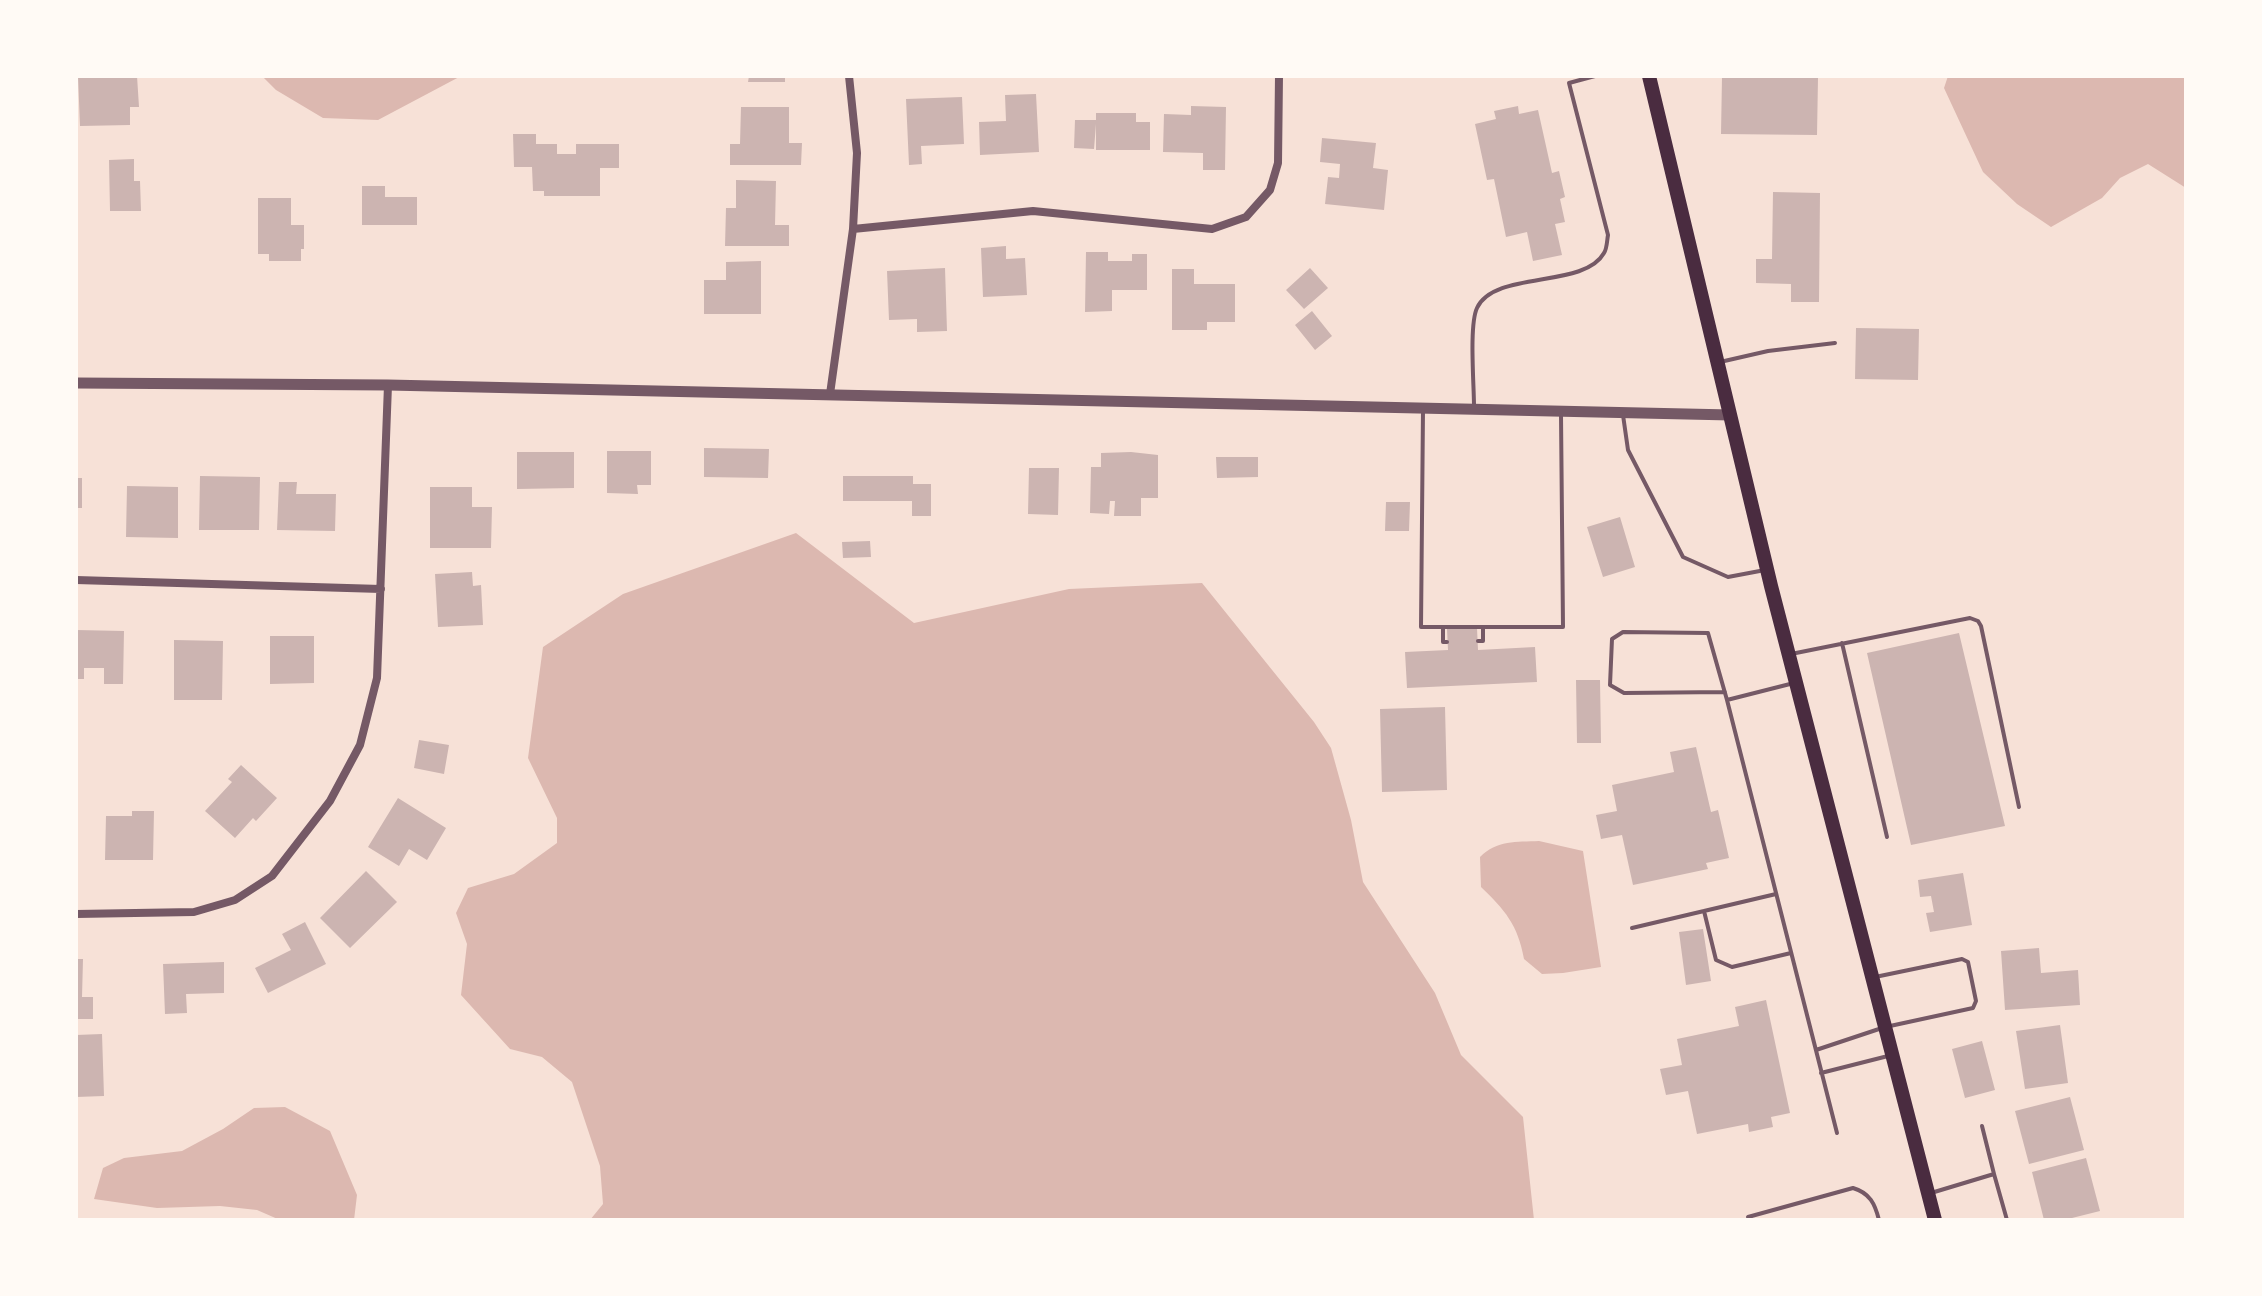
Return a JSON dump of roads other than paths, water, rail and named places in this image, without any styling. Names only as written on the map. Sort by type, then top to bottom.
[{"type":"main road","points":[[1649,76],[1767,570],[1935,1220]]},
{"type":"street","points":[[830,394],[853,229],[857,153],[849,76]]},
{"type":"street","points":[[853,229],[1033,211],[1212,229],[1246,217],[1270,190],[1278,163],[1279,76]]},
{"type":"street","points":[[76,383],[388,385],[1731,415]]},
{"type":"street","points":[[76,914],[194,912],[235,900],[272,876],[330,801],[360,745],[377,678],[388,385]]},
{"type":"street","points":[[76,580],[381,589]]},
{"type":"lane","points":[[1474,409],[1474,329],[1476,310],[1486,295],[1506,287],[1579,271],[1605,253],[1608,235],[1569,83],[1595,76]]},
{"type":"lane","points":[[1718,362],[1768,351],[1835,343]]},
{"type":"lane","points":[[1423,408],[1421,627],[1563,627],[1561,411]]},
{"type":"lane","points":[[1623,412],[1628,450],[1683,557],[1728,577],[1767,570]]},
{"type":"lane","points":[[1789,654],[1970,618],[1978,621],[2019,807]]},
{"type":"lane","points":[[1443,627],[1443,642],[1447,642]]},
{"type":"lane","points":[[1478,641],[1483,641],[1483,627]]},
{"type":"lane","points":[[1725,692],[1624,693],[1610,685],[1612,639],[1623,632],[1708,633],[1725,692],[1837,1133]]},
{"type":"lane","points":[[1842,643],[1887,837]]},
{"type":"lane","points":[[1727,700],[1796,683]]},
{"type":"lane","points":[[1632,928],[1776,894]]},
{"type":"lane","points":[[1704,911],[1716,960],[1732,967],[1791,953]]},
{"type":"lane","points":[[1816,1050],[1885,1027],[1973,1008],[1976,1001],[1968,962],[1962,959],[1873,978]]},
{"type":"lane","points":[[1821,1073],[1892,1054]]},
{"type":"lane","points":[[1982,1126],[2007,1220]]},
{"type":"lane","points":[[1929,1194],[1994,1174]]},
{"type":"lane","points":[[1748,1217],[1853,1188],[1875,1203],[1879,1220]]}]
